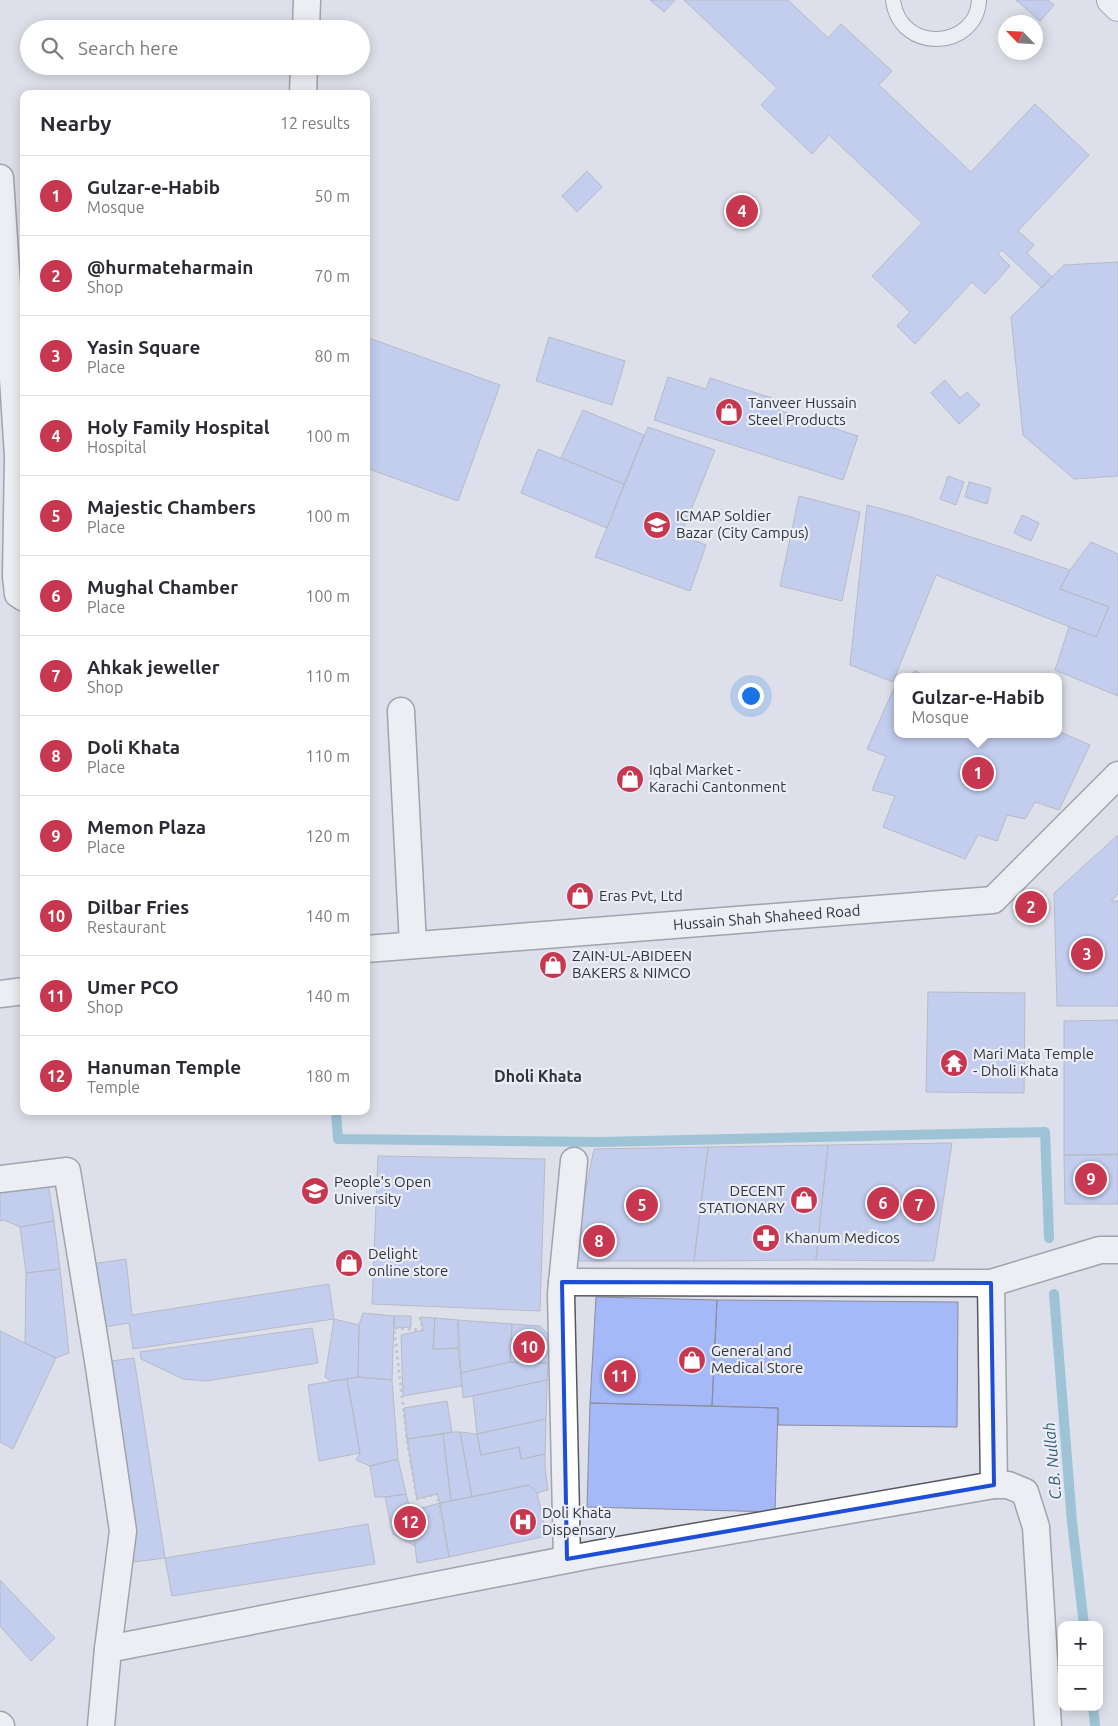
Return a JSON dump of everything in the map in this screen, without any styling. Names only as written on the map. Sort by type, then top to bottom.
[{"type":"main road","points":[[1111,0],[1118,7]]},
{"type":"street","points":[[306,20],[307,0]]},
{"type":"street","points":[[303,90],[304,75]]},
{"type":"street","points":[[0,178],[9,456],[16,576],[18,594],[20,595]]},
{"type":"street","points":[[401,711],[414,945]]},
{"type":"street","name":"Hussain Shah Shaheed Road","points":[[370,949],[993,900],[1118,775]]},
{"type":"street","points":[[0,994],[20,992]]},
{"type":"street","points":[[567,1559],[561,1294],[574,1161]]},
{"type":"street","points":[[0,1179],[67,1171],[99,1367],[123,1532],[108,1650],[101,1726]]},
{"type":"street","points":[[562,1282],[991,1283],[1100,1250],[1118,1250]]},
{"type":"street","points":[[991,1283],[994,1485]]},
{"type":"street","points":[[108,1650],[567,1559],[994,1485],[1008,1486],[1025,1492],[1036,1527],[1048,1726]]},
{"type":"lane","points":[[893,0],[897,16],[906,28],[919,36],[934,40],[950,37],[963,30],[973,19],[979,0]]},
{"type":"path","points":[[420,1318],[423,1330],[394,1328],[407,1440],[417,1499],[437,1494],[453,1582]]},
{"type":"highlighted area","points":[[562,1282],[991,1283],[994,1485],[567,1559]]},
{"type":"building","points":[[650,0],[675,0],[664,12]]},
{"type":"building","points":[[684,0],[788,0],[828,38],[841,24],[892,71],[879,85],[971,172],[1035,104],[1089,155],[1018,231],[1034,245],[1027,253],[1052,277],[1042,288],[1002,250],[998,254],[1010,266],[985,294],[972,282],[915,344],[897,326],[910,312],[872,276],[922,223],[829,135],[812,154],[761,105],[777,88]]},
{"type":"building","points":[[1016,0],[1048,0],[1054,5],[1043,18],[1043,15],[1033,15]]},
{"type":"building","points":[[587,171],[602,187],[577,212],[562,196]]},
{"type":"building","points":[[1118,262],[1118,476],[1074,479],[1023,435],[1011,317],[1064,265]]},
{"type":"building","points":[[549,337],[625,361],[612,405],[536,381]]},
{"type":"building","points":[[370,338],[500,385],[458,501],[370,469]]},
{"type":"building","points":[[668,377],[706,389],[710,378],[781,401],[778,410],[858,436],[843,480],[654,420]]},
{"type":"building","points":[[945,380],[960,398],[967,392],[980,405],[959,424],[931,393]]},
{"type":"building","points":[[583,410],[644,435],[624,484],[561,458]]},
{"type":"building","points":[[648,427],[715,450],[681,535],[706,545],[690,591],[595,557]]},
{"type":"building","points":[[538,449],[624,484],[607,528],[521,493]]},
{"type":"building","points":[[948,476],[964,482],[956,505],[940,499]]},
{"type":"building","points":[[969,482],[991,488],[987,504],[965,497]]},
{"type":"building","points":[[799,496],[860,512],[842,601],[780,586]]},
{"type":"building","points":[[867,505],[908,516],[1070,570],[1060,589],[1109,607],[1096,637],[936,575],[897,673],[894,673],[893,682],[850,665]]},
{"type":"building","points":[[1022,515],[1039,523],[1031,541],[1014,533]]},
{"type":"building","points":[[1091,542],[1118,554],[1118,696],[1055,670],[1069,627],[1096,637],[1109,607],[1060,589],[1070,570]]},
{"type":"building","points":[[894,688],[894,738],[1062,738],[1062,733],[1090,745],[1059,810],[1035,802],[1025,819],[1007,815],[997,841],[978,835],[965,859],[883,827],[895,796],[872,790],[886,756],[867,749]]},
{"type":"building","points":[[1118,835],[1118,894],[1111,901],[1118,901],[1118,1006],[1057,1006],[1054,893]]},
{"type":"building","points":[[928,992],[1025,993],[1024,1093],[926,1092]]},
{"type":"building","points":[[1118,1020],[1118,1155],[1064,1155],[1064,1021]]},
{"type":"building","points":[[952,1143],[934,1261],[816,1260],[828,1145]]},
{"type":"building","points":[[828,1145],[816,1260],[694,1261],[708,1147]]},
{"type":"building","points":[[708,1147],[694,1261],[571,1261],[594,1149]]},
{"type":"building","points":[[1118,1154],[1118,1204],[1065,1204],[1064,1155]]},
{"type":"building","points":[[378,1156],[545,1159],[540,1311],[372,1304]]},
{"type":"building","points":[[47,1176],[54,1221],[20,1227],[4,1220],[0,1221],[0,1186]]},
{"type":"building","points":[[54,1221],[60,1269],[26,1273],[20,1227]]},
{"type":"building","points":[[126,1259],[132,1315],[329,1284],[334,1319],[133,1349],[129,1323],[99,1328],[91,1264]]},
{"type":"building","points":[[60,1269],[69,1353],[56,1358],[25,1343],[26,1273]]},
{"type":"building","points":[[596,1297],[717,1300],[712,1406],[590,1403]]},
{"type":"building","points":[[717,1300],[958,1302],[957,1427],[778,1425],[778,1408],[712,1406]]},
{"type":"building","points":[[363,1313],[394,1316],[392,1380],[358,1377],[359,1325]]},
{"type":"building","points":[[394,1316],[411,1316],[411,1327],[394,1328]]},
{"type":"building","points":[[420,1317],[435,1318],[433,1349],[458,1348],[462,1386],[403,1396],[401,1335],[423,1330]]},
{"type":"building","points":[[435,1318],[458,1320],[458,1348],[433,1349]]},
{"type":"building","points":[[334,1319],[359,1325],[358,1377],[331,1381],[325,1377]]},
{"type":"building","points":[[458,1320],[512,1324],[510,1362],[461,1373]]},
{"type":"building","points":[[512,1324],[540,1326],[549,1335],[548,1363],[510,1362]]},
{"type":"building","points":[[312,1328],[318,1363],[206,1381],[183,1379],[141,1359],[140,1352]]},
{"type":"building","points":[[0,1331],[56,1358],[13,1449],[0,1442]]},
{"type":"building","points":[[134,1358],[165,1558],[134,1562],[103,1362]]},
{"type":"building","points":[[510,1362],[548,1363],[547,1380],[463,1398],[461,1373]]},
{"type":"building","points":[[358,1377],[392,1380],[398,1459],[370,1466],[356,1460],[360,1453],[347,1379]]},
{"type":"building","points":[[347,1379],[360,1453],[319,1461],[308,1385]]},
{"type":"building","points":[[547,1380],[546,1419],[477,1434],[473,1396]]},
{"type":"building","points":[[447,1401],[452,1432],[407,1439],[404,1408]]},
{"type":"building","points":[[590,1403],[778,1408],[775,1512],[587,1507]]},
{"type":"building","points":[[546,1419],[545,1454],[521,1459],[519,1447],[481,1455],[477,1434]]},
{"type":"building","points":[[460,1432],[472,1497],[451,1501],[443,1434]]},
{"type":"building","points":[[460,1432],[477,1434],[481,1455],[519,1447],[521,1459],[545,1454],[548,1490],[537,1493],[529,1485],[472,1497]]},
{"type":"building","points":[[443,1434],[451,1501],[440,1503],[437,1494],[417,1499],[407,1439]]},
{"type":"building","points":[[398,1459],[406,1494],[375,1497],[370,1466]]},
{"type":"building","points":[[529,1485],[537,1493],[547,1536],[449,1557],[440,1503]]},
{"type":"building","points":[[406,1494],[411,1513],[415,1546],[393,1534],[385,1497]]},
{"type":"building","points":[[440,1503],[449,1557],[417,1563],[411,1511]]},
{"type":"building","points":[[368,1524],[375,1564],[172,1596],[165,1558]]},
{"type":"building","points":[[0,1580],[55,1638],[31,1661],[0,1626]]},
{"type":"waterway","points":[[336,1115],[338,1139],[600,1142],[1045,1132],[1049,1238]]},
{"type":"waterway","name":"C.B. Nullah","points":[[1054,1294],[1072,1522],[1084,1621]]},
{"type":"waterway","name":"C.B. Nullah","points":[[1093,1711],[1095,1725]]},
{"type":"place","name":"Holy Family Hospital","points":[[742,211]]},
{"type":"place","name":"Tanveer Hussain Steel Products","points":[[729,412]]},
{"type":"place","name":"ICMAP Soldier Bazar (City Campus)","points":[[657,525]]},
{"type":"place","name":"Gulzar-e-Habib","points":[[978,773]]},
{"type":"place","name":"Iqbal Market - Karachi Cantonment","points":[[630,779]]},
{"type":"place","name":"Eras Pvt, Ltd","points":[[580,896]]},
{"type":"place","name":"@hurmateharmain","points":[[1031,907]]},
{"type":"place","name":"Yasin Square","points":[[1087,954]]},
{"type":"place","name":"ZAIN-UL-ABIDEEN BAKERS & NIMCO","points":[[553,965]]},
{"type":"place","name":"Mari Mata Temple - Dholi Khata","points":[[954,1063]]},
{"type":"place","name":"Memon Plaza","points":[[1091,1179]]},
{"type":"place","name":"People's Open University","points":[[315,1191]]},
{"type":"place","name":"DECENT STATIONARY","points":[[804,1200]]},
{"type":"place","name":"Mughal Chamber","points":[[883,1203]]},
{"type":"place","name":"Majestic Chambers","points":[[642,1205]]},
{"type":"place","name":"Ahkak jeweller","points":[[919,1205]]},
{"type":"place","name":"Khanum Medicos","points":[[766,1238]]},
{"type":"place","name":"Doli Khata","points":[[599,1241]]},
{"type":"place","name":"Delight online store","points":[[349,1263]]},
{"type":"place","name":"Dilbar Fries","points":[[529,1347]]},
{"type":"place","name":"General and Medical Store","points":[[692,1360]]},
{"type":"place","name":"Umer PCO","points":[[620,1376]]},
{"type":"place","name":"Hanuman Temple","points":[[410,1522]]},
{"type":"place","name":"Doli Khata Dispensary","points":[[523,1522]]},
{"type":"district","name":"Dholi Khata","points":[[538,1076]]}]
